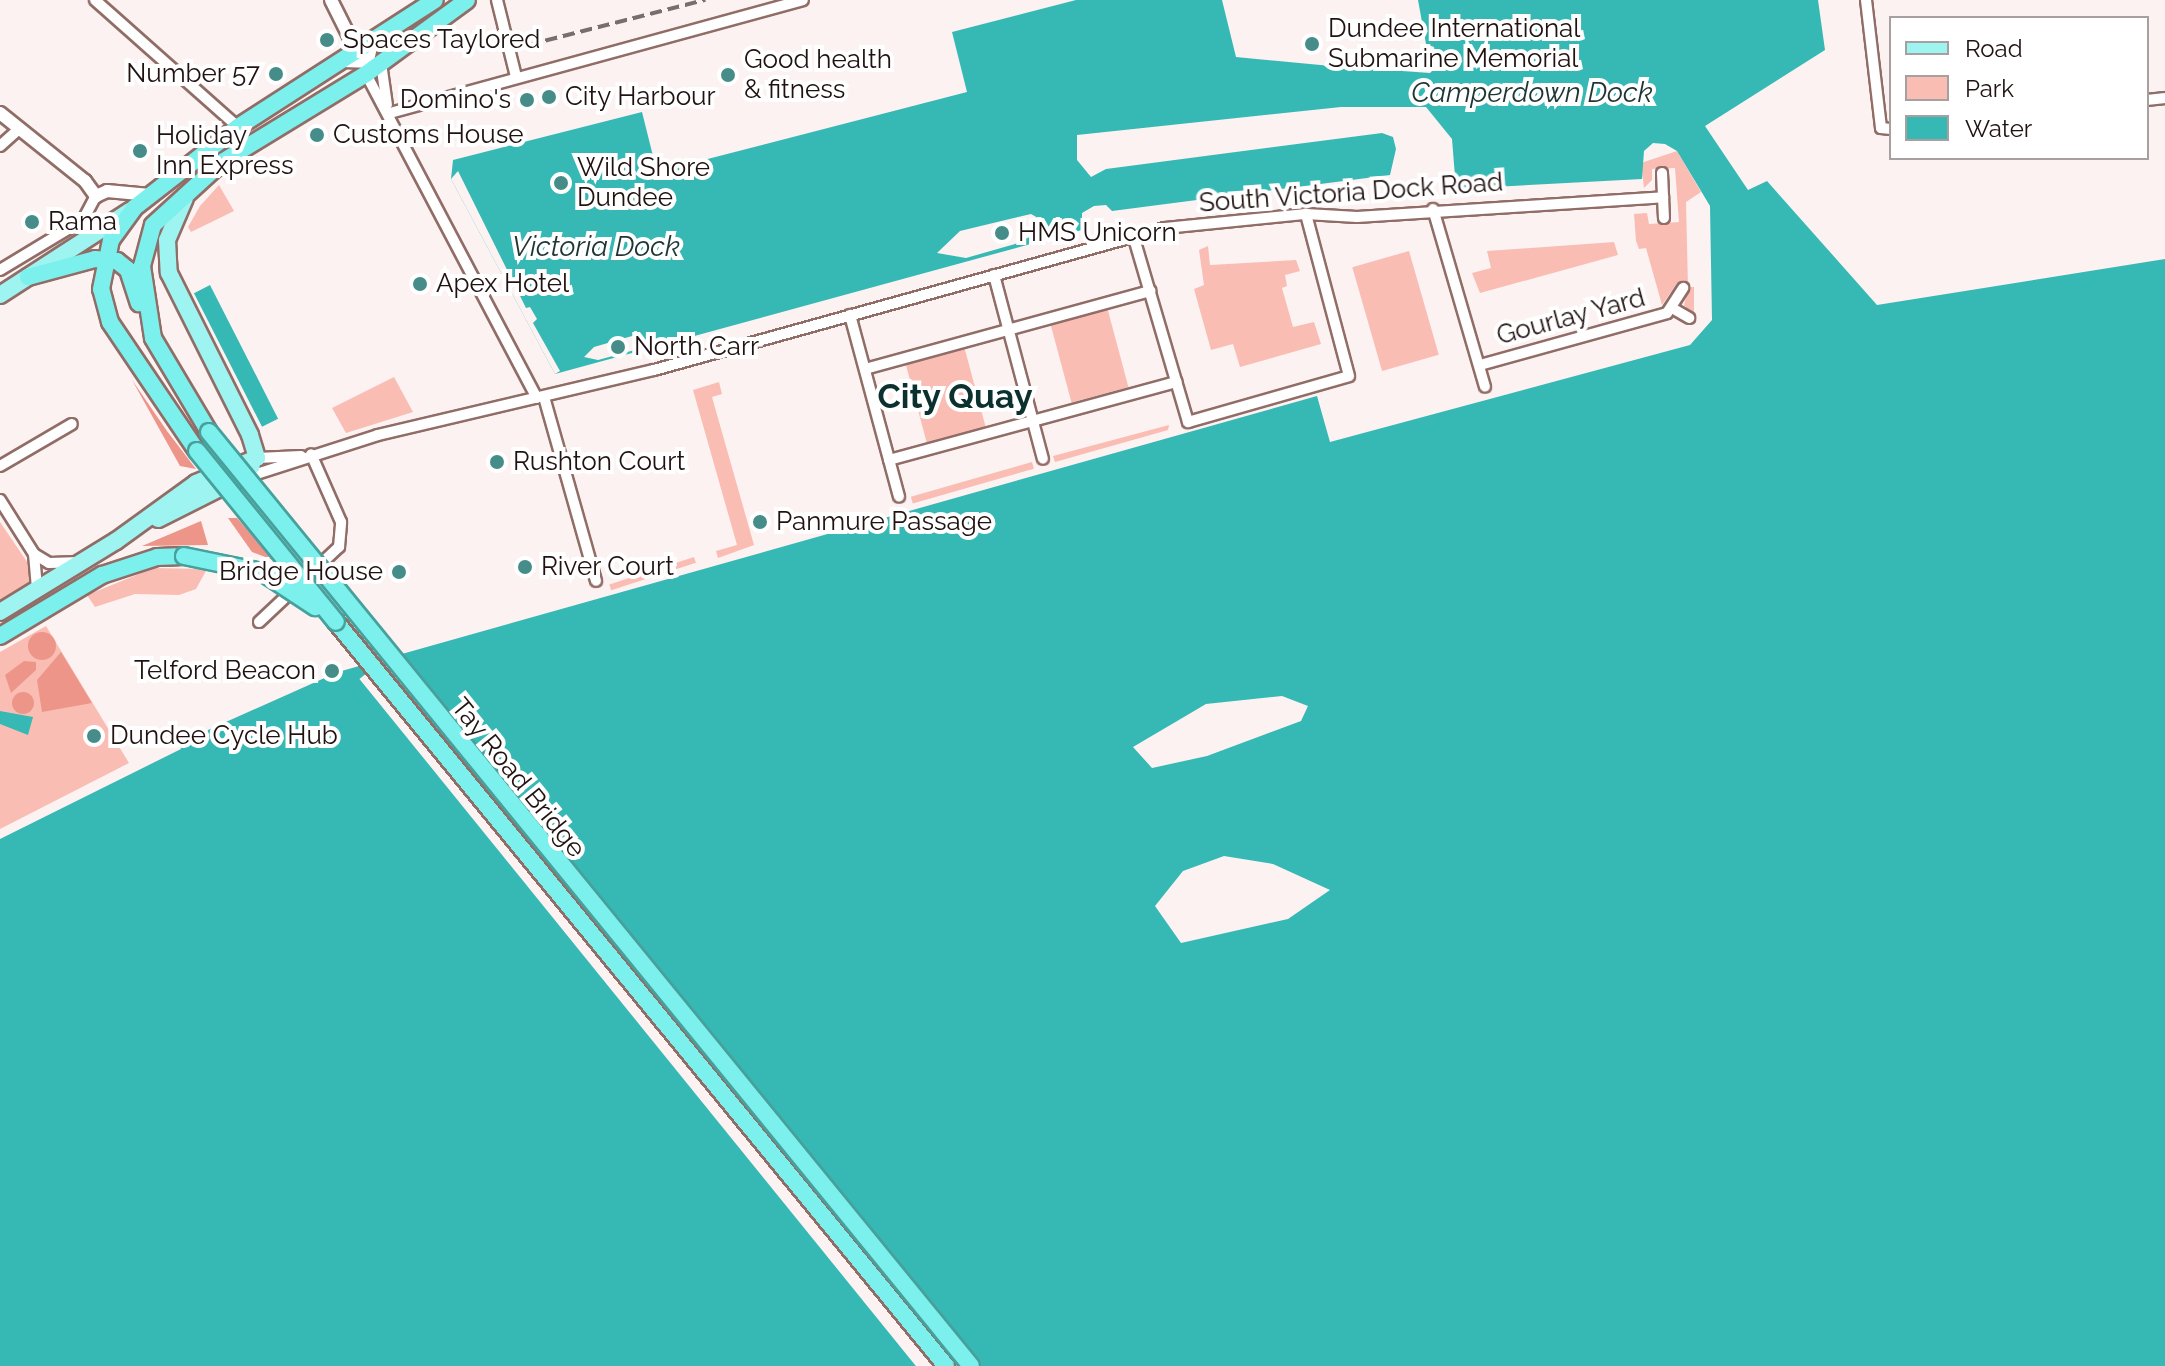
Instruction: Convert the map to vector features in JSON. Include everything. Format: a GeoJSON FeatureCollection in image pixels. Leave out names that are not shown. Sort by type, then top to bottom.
{"type":"FeatureCollection","features":[{"type":"Feature","properties":{"kind":"highway"},"geometry":{"type":"LineString","coordinates":[[372,60],[435,0]]}},
{"type":"Feature","properties":{"kind":"highway"},"geometry":{"type":"LineString","coordinates":[[134,208],[238,127],[345,59],[372,60],[467,0]]}},
{"type":"Feature","properties":{"kind":"highway","name":"Tay Road Bridge"},"geometry":{"type":"LineString","coordinates":[[372,60],[254,140],[161,213],[144,245],[143,281],[153,338],[209,432],[971,1366]]}},
{"type":"Feature","properties":{"kind":"highway","name":"Tay Road Bridge"},"geometry":{"type":"LineString","coordinates":[[134,208],[105,259],[101,289],[110,322],[197,451],[946,1366]]}},
{"type":"Feature","properties":{"kind":"highway"},"geometry":{"type":"LineString","coordinates":[[28,277],[105,259],[128,270],[153,338]]}},
{"type":"Feature","properties":{"kind":"highway"},"geometry":{"type":"LineString","coordinates":[[0,636],[102,575],[157,557],[184,556],[262,572],[336,622]]}},
{"type":"Feature","properties":{"kind":"main road"},"geometry":{"type":"LineString","coordinates":[[190,190],[167,240],[169,273],[250,435],[257,458]]}},
{"type":"Feature","properties":{"kind":"main road"},"geometry":{"type":"LineString","coordinates":[[0,295],[134,208]]}},
{"type":"Feature","properties":{"kind":"main road"},"geometry":{"type":"LineString","coordinates":[[116,541],[234,481],[257,458]]}},
{"type":"Feature","properties":{"kind":"main road"},"geometry":{"type":"LineString","coordinates":[[0,612],[116,541],[196,483],[257,458]]}},
{"type":"Feature","properties":{"kind":"street"},"geometry":{"type":"LineString","coordinates":[[95,0],[238,127]]}},
{"type":"Feature","properties":{"kind":"street"},"geometry":{"type":"LineString","coordinates":[[331,0],[350,38],[345,59]]}},
{"type":"Feature","properties":{"kind":"street"},"geometry":{"type":"LineString","coordinates":[[497,0],[516,77]]}},
{"type":"Feature","properties":{"kind":"street"},"geometry":{"type":"LineString","coordinates":[[388,109],[803,0]]}},
{"type":"Feature","properties":{"kind":"street"},"geometry":{"type":"LineString","coordinates":[[1866,0],[1881,128],[1889,129]]}},
{"type":"Feature","properties":{"kind":"street"},"geometry":{"type":"LineString","coordinates":[[372,60],[388,109],[540,398],[596,581]]}},
{"type":"Feature","properties":{"kind":"street"},"geometry":{"type":"LineString","coordinates":[[372,60],[388,109]]}},
{"type":"Feature","properties":{"kind":"street"},"geometry":{"type":"LineString","coordinates":[[0,113],[85,181],[96,196]]}},
{"type":"Feature","properties":{"kind":"street"},"geometry":{"type":"LineString","coordinates":[[0,146],[18,130]]}},
{"type":"Feature","properties":{"kind":"street"},"geometry":{"type":"LineString","coordinates":[[1662,173],[1664,218]]}},
{"type":"Feature","properties":{"kind":"street"},"geometry":{"type":"LineString","coordinates":[[0,270],[83,220],[96,196],[107,191],[150,195]]}},
{"type":"Feature","properties":{"kind":"street","name":"South Victoria Dock Road"},"geometry":{"type":"LineString","coordinates":[[234,481],[307,455],[540,398],[1133,235],[1306,214],[1357,217],[1433,209],[1663,197]]}},
{"type":"Feature","properties":{"kind":"street"},"geometry":{"type":"LineString","coordinates":[[1433,209],[1485,387]]}},
{"type":"Feature","properties":{"kind":"street"},"geometry":{"type":"LineString","coordinates":[[1133,235],[1188,422],[1349,376],[1306,214]]}},
{"type":"Feature","properties":{"kind":"street"},"geometry":{"type":"LineString","coordinates":[[994,275],[1043,459]]}},
{"type":"Feature","properties":{"kind":"street","name":"Gourlay Yard"},"geometry":{"type":"LineString","coordinates":[[1480,365],[1667,313],[1683,288]]}},
{"type":"Feature","properties":{"kind":"street"},"geometry":{"type":"LineString","coordinates":[[865,369],[1151,291]]}},
{"type":"Feature","properties":{"kind":"street","name":"Gourlay Yard"},"geometry":{"type":"LineString","coordinates":[[1672,308],[1689,318]]}},
{"type":"Feature","properties":{"kind":"street"},"geometry":{"type":"LineString","coordinates":[[850,315],[899,497]]}},
{"type":"Feature","properties":{"kind":"street"},"geometry":{"type":"LineString","coordinates":[[889,460],[1177,382]]}},
{"type":"Feature","properties":{"kind":"street"},"geometry":{"type":"LineString","coordinates":[[0,466],[72,424]]}},
{"type":"Feature","properties":{"kind":"street"},"geometry":{"type":"LineString","coordinates":[[259,622],[339,547],[341,522],[307,455]]}},
{"type":"Feature","properties":{"kind":"street","name":"South Victoria Dock Road"},"geometry":{"type":"LineString","coordinates":[[257,458],[307,455]]}},
{"type":"Feature","properties":{"kind":"street"},"geometry":{"type":"LineString","coordinates":[[0,500],[34,554],[49,563],[86,560]]}},
{"type":"Feature","properties":{"kind":"street"},"geometry":{"type":"LineString","coordinates":[[34,554],[37,591]]}},
{"type":"Feature","properties":{"kind":"green space"},"geometry":{"type":"Polygon","coordinates":[[[1677,151],[1701,192],[1686,202],[1688,287],[1694,287],[1694,315],[1684,305],[1688,290],[1677,283],[1662,305],[1646,248],[1639,249],[1636,241],[1634,214],[1647,213],[1649,224],[1679,222],[1675,168],[1652,169],[1652,180],[1644,188],[1641,163],[1677,151]]]}},
{"type":"Feature","properties":{"kind":"green space"},"geometry":{"type":"Polygon","coordinates":[[[219,185],[234,211],[191,232],[188,227],[200,206],[219,185]]]}},
{"type":"Feature","properties":{"kind":"green space"},"geometry":{"type":"Polygon","coordinates":[[[1614,242],[1618,255],[1480,293],[1472,273],[1491,268],[1487,251],[1614,242]]]}},
{"type":"Feature","properties":{"kind":"green space"},"geometry":{"type":"Polygon","coordinates":[[[1208,246],[1210,265],[1296,260],[1300,271],[1285,275],[1287,286],[1282,288],[1293,327],[1314,322],[1321,344],[1240,367],[1233,344],[1211,350],[1194,289],[1204,285],[1199,250],[1208,246]]]}},
{"type":"Feature","properties":{"kind":"green space"},"geometry":{"type":"Polygon","coordinates":[[[1409,251],[1439,355],[1382,371],[1352,267],[1409,251]]]}},
{"type":"Feature","properties":{"kind":"green space"},"geometry":{"type":"Polygon","coordinates":[[[1107,307],[1128,387],[1071,402],[1050,322],[1107,307]]]}},
{"type":"Feature","properties":{"kind":"green space"},"geometry":{"type":"Polygon","coordinates":[[[964,346],[986,427],[927,443],[905,362],[964,346]]]}},
{"type":"Feature","properties":{"kind":"green space"},"geometry":{"type":"Polygon","coordinates":[[[394,377],[413,412],[346,433],[332,408],[394,377]]]}},
{"type":"Feature","properties":{"kind":"green space"},"geometry":{"type":"Polygon","coordinates":[[[719,382],[722,394],[712,397],[754,545],[718,558],[716,551],[737,545],[693,390],[719,382]]]}},
{"type":"Feature","properties":{"kind":"green space"},"geometry":{"type":"Polygon","coordinates":[[[1169,425],[1168,430],[1055,462],[1053,456],[1169,425]]]}},
{"type":"Feature","properties":{"kind":"green space"},"geometry":{"type":"Polygon","coordinates":[[[1032,462],[1034,469],[913,503],[911,497],[1032,462]]]}},
{"type":"Feature","properties":{"kind":"green space"},"geometry":{"type":"Polygon","coordinates":[[[0,522],[34,572],[34,584],[0,609],[0,522]]]}},
{"type":"Feature","properties":{"kind":"green space"},"geometry":{"type":"Polygon","coordinates":[[[694,557],[696,563],[611,590],[609,585],[694,557]]]}},
{"type":"Feature","properties":{"kind":"green space"},"geometry":{"type":"Polygon","coordinates":[[[154,568],[207,569],[196,589],[179,595],[135,594],[95,607],[87,595],[154,568]]]}},
{"type":"Feature","properties":{"kind":"green space"},"geometry":{"type":"Polygon","coordinates":[[[46,626],[129,763],[0,829],[0,652],[46,626]]]}},
{"type":"Feature","properties":{"kind":"shaded area"},"geometry":{"type":"Polygon","coordinates":[[[132,380],[167,431],[196,469],[180,466],[132,380]]]}},
{"type":"Feature","properties":{"kind":"shaded area"},"geometry":{"type":"Polygon","coordinates":[[[228,518],[237,518],[276,561],[252,552],[228,518]]]}},
{"type":"Feature","properties":{"kind":"shaded area"},"geometry":{"type":"Polygon","coordinates":[[[201,521],[208,545],[142,546],[201,521]]]}},
{"type":"Feature","properties":{"kind":"shaded area"},"geometry":{"type":"Polygon","coordinates":[[[42,632],[52,636],[56,646],[52,656],[42,660],[32,656],[28,646],[32,636],[42,632]]]}},
{"type":"Feature","properties":{"kind":"shaded area"},"geometry":{"type":"Polygon","coordinates":[[[61,652],[92,703],[42,712],[37,680],[61,652]]]}},
{"type":"Feature","properties":{"kind":"shaded area"},"geometry":{"type":"Polygon","coordinates":[[[24,661],[36,662],[36,670],[11,693],[5,675],[24,661]]]}},
{"type":"Feature","properties":{"kind":"shaded area"},"geometry":{"type":"Polygon","coordinates":[[[19,692],[27,692],[34,703],[27,714],[19,714],[12,707],[12,699],[19,692]]]}},
{"type":"Feature","properties":{"kind":"water"},"geometry":{"type":"Polygon","coordinates":[[[1076,0],[1222,0],[1236,57],[1363,69],[1364,61],[1402,63],[1402,71],[1430,73],[1437,66],[1434,47],[1426,44],[1418,0],[1818,0],[1825,50],[1705,126],[1748,190],[1767,181],[1877,305],[2165,259],[2165,1366],[0,1366],[0,839],[181,749],[179,744],[197,736],[205,738],[208,730],[338,672],[1317,396],[1330,442],[1690,345],[1712,320],[1710,206],[1677,151],[1665,144],[1653,143],[1644,151],[1642,179],[1456,189],[1452,139],[1426,107],[1341,107],[1077,135],[1077,160],[1091,177],[1106,169],[1382,133],[1393,137],[1396,149],[1390,175],[1112,211],[1106,205],[1094,206],[1082,213],[1082,230],[555,374],[451,179],[453,160],[642,112],[657,172],[967,92],[952,32],[1076,0]],[[1031,214],[960,231],[937,253],[966,258],[1015,244],[1038,233],[1038,218],[1031,214]],[[639,334],[594,347],[584,357],[598,360],[642,348],[639,334]],[[1282,696],[1206,704],[1133,747],[1152,768],[1207,756],[1301,721],[1308,706],[1282,696]],[[1224,856],[1183,871],[1155,906],[1181,943],[1288,919],[1330,890],[1273,864],[1224,856]]]}},
{"type":"Feature","properties":{"kind":"water"},"geometry":{"type":"Polygon","coordinates":[[[210,285],[278,419],[262,427],[194,293],[210,285]]]}},
{"type":"Feature","properties":{"kind":"water"},"geometry":{"type":"Polygon","coordinates":[[[0,711],[33,717],[28,735],[0,724],[0,711]]]}},
{"type":"Feature","properties":{"kind":"pier"},"geometry":{"type":"Polygon","coordinates":[[[458,171],[526,308],[530,307],[537,319],[533,323],[560,371],[555,374],[451,179],[458,171]]]}},
{"type":"Feature","properties":{"kind":"pier"},"geometry":{"type":"Polygon","coordinates":[[[389,655],[965,1366],[916,1366],[359,679],[389,655]]]}},
{"type":"Feature","properties":{"kind":"railway"},"geometry":{"type":"LineString","coordinates":[[528,45],[705,0]]}},
{"type":"Feature","properties":{"kind":"place","name":"Spaces Taylored"},"geometry":{"type":"Point","coordinates":[327,40]}},
{"type":"Feature","properties":{"kind":"place","name":"Dundee International Submarine Memorial"},"geometry":{"type":"Point","coordinates":[1312,44]}},
{"type":"Feature","properties":{"kind":"place","name":"Number 57"},"geometry":{"type":"Point","coordinates":[276,74]}},
{"type":"Feature","properties":{"kind":"place","name":"Good health & fitness"},"geometry":{"type":"Point","coordinates":[728,75]}},
{"type":"Feature","properties":{"kind":"place","name":"City Harbour"},"geometry":{"type":"Point","coordinates":[549,97]}},
{"type":"Feature","properties":{"kind":"place","name":"Domino's"},"geometry":{"type":"Point","coordinates":[527,100]}},
{"type":"Feature","properties":{"kind":"place","name":"Customs House"},"geometry":{"type":"Point","coordinates":[317,135]}},
{"type":"Feature","properties":{"kind":"place","name":"Holiday Inn Express"},"geometry":{"type":"Point","coordinates":[140,151]}},
{"type":"Feature","properties":{"kind":"place","name":"Wild Shore Dundee"},"geometry":{"type":"Point","coordinates":[561,183]}},
{"type":"Feature","properties":{"kind":"place","name":"Rama"},"geometry":{"type":"Point","coordinates":[32,222]}},
{"type":"Feature","properties":{"kind":"place","name":"HMS Unicorn"},"geometry":{"type":"Point","coordinates":[1002,233]}},
{"type":"Feature","properties":{"kind":"place","name":"Apex Hotel"},"geometry":{"type":"Point","coordinates":[420,284]}},
{"type":"Feature","properties":{"kind":"place","name":"North Carr"},"geometry":{"type":"Point","coordinates":[618,347]}},
{"type":"Feature","properties":{"kind":"place","name":"Rushton Court"},"geometry":{"type":"Point","coordinates":[497,462]}},
{"type":"Feature","properties":{"kind":"place","name":"Panmure Passage"},"geometry":{"type":"Point","coordinates":[760,522]}},
{"type":"Feature","properties":{"kind":"place","name":"River Court"},"geometry":{"type":"Point","coordinates":[525,567]}},
{"type":"Feature","properties":{"kind":"place","name":"Bridge House"},"geometry":{"type":"Point","coordinates":[399,572]}},
{"type":"Feature","properties":{"kind":"place","name":"Telford Beacon"},"geometry":{"type":"Point","coordinates":[332,671]}},
{"type":"Feature","properties":{"kind":"place","name":"Dundee Cycle Hub"},"geometry":{"type":"Point","coordinates":[94,736]}},
{"type":"Feature","properties":{"kind":"district","name":"City Quay"},"geometry":{"type":"Point","coordinates":[955,397]}},
{"type":"Feature","properties":{"kind":"water label","name":"Camperdown Dock"},"geometry":{"type":"Point","coordinates":[1532,93]}},
{"type":"Feature","properties":{"kind":"water label","name":"Victoria Dock"},"geometry":{"type":"Point","coordinates":[596,247]}}]}
